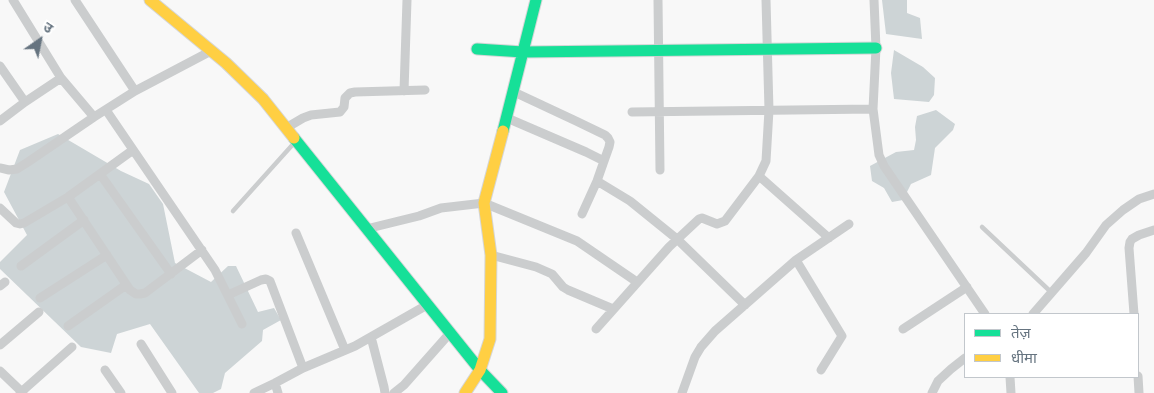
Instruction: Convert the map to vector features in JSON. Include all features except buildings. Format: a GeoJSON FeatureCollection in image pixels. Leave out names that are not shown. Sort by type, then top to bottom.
{"type":"FeatureCollection","features":[{"type":"Feature","properties":{"kind":"street"},"geometry":{"type":"LineString","coordinates":[[13,0],[61,78],[94,118]]}},
{"type":"Feature","properties":{"kind":"street"},"geometry":{"type":"LineString","coordinates":[[75,0],[135,90]]}},
{"type":"Feature","properties":{"kind":"street"},"geometry":{"type":"LineString","coordinates":[[150,0],[226,63],[262,99],[480,370],[502,393]]}},
{"type":"Feature","properties":{"kind":"street"},"geometry":{"type":"LineString","coordinates":[[404,91],[407,0]]}},
{"type":"Feature","properties":{"kind":"street"},"geometry":{"type":"LineString","coordinates":[[465,393],[480,370],[490,339],[491,255],[484,203],[514,92],[536,0]]}},
{"type":"Feature","properties":{"kind":"street"},"geometry":{"type":"LineString","coordinates":[[658,0],[660,170]]}},
{"type":"Feature","properties":{"kind":"street"},"geometry":{"type":"LineString","coordinates":[[596,329],[677,239],[702,218],[717,224],[724,222],[759,176],[766,161],[769,110],[766,0]]}},
{"type":"Feature","properties":{"kind":"street"},"geometry":{"type":"LineString","coordinates":[[874,0],[876,48],[873,108],[879,155],[884,166],[984,313]]}},
{"type":"Feature","properties":{"kind":"street"},"geometry":{"type":"LineString","coordinates":[[477,49],[523,52],[876,48]]}},
{"type":"Feature","properties":{"kind":"street"},"geometry":{"type":"LineString","coordinates":[[0,168],[17,169],[135,90],[211,51]]}},
{"type":"Feature","properties":{"kind":"street"},"geometry":{"type":"LineString","coordinates":[[0,66],[25,102]]}},
{"type":"Feature","properties":{"kind":"street"},"geometry":{"type":"LineString","coordinates":[[0,121],[61,78]]}},
{"type":"Feature","properties":{"kind":"street"},"geometry":{"type":"LineString","coordinates":[[286,128],[311,115],[340,112],[344,107],[345,98],[350,93],[425,90]]}},
{"type":"Feature","properties":{"kind":"street"},"geometry":{"type":"LineString","coordinates":[[514,92],[608,138],[610,142],[604,161],[582,214]]}},
{"type":"Feature","properties":{"kind":"street"},"geometry":{"type":"LineString","coordinates":[[632,112],[873,108]]}},
{"type":"Feature","properties":{"kind":"street"},"geometry":{"type":"LineString","coordinates":[[106,110],[215,270],[242,324]]}},
{"type":"Feature","properties":{"kind":"street"},"geometry":{"type":"LineString","coordinates":[[507,118],[604,161]]}},
{"type":"Feature","properties":{"kind":"street"},"geometry":{"type":"LineString","coordinates":[[0,208],[20,224],[68,197],[133,150]]}},
{"type":"Feature","properties":{"kind":"street"},"geometry":{"type":"LineString","coordinates":[[100,174],[170,274]]}},
{"type":"Feature","properties":{"kind":"street"},"geometry":{"type":"LineString","coordinates":[[759,176],[829,238]]}},
{"type":"Feature","properties":{"kind":"street"},"geometry":{"type":"LineString","coordinates":[[597,181],[630,200],[677,239],[745,305]]}},
{"type":"Feature","properties":{"kind":"street"},"geometry":{"type":"LineString","coordinates":[[1034,313],[1086,253],[1106,225],[1139,199],[1154,194]]}},
{"type":"Feature","properties":{"kind":"street"},"geometry":{"type":"LineString","coordinates":[[68,197],[130,290],[136,294],[145,293],[202,250]]}},
{"type":"Feature","properties":{"kind":"street"},"geometry":{"type":"LineString","coordinates":[[366,230],[441,208],[484,203],[577,241],[637,282]]}},
{"type":"Feature","properties":{"kind":"street"},"geometry":{"type":"LineString","coordinates":[[21,266],[84,220]]}},
{"type":"Feature","properties":{"kind":"street"},"geometry":{"type":"LineString","coordinates":[[682,393],[691,366],[701,347],[715,331],[796,260],[849,224]]}},
{"type":"Feature","properties":{"kind":"street"},"geometry":{"type":"LineString","coordinates":[[1134,313],[1130,242],[1139,235],[1154,230]]}},
{"type":"Feature","properties":{"kind":"street"},"geometry":{"type":"LineString","coordinates":[[296,233],[345,350]]}},
{"type":"Feature","properties":{"kind":"street"},"geometry":{"type":"LineString","coordinates":[[40,298],[107,255]]}},
{"type":"Feature","properties":{"kind":"street"},"geometry":{"type":"LineString","coordinates":[[491,255],[536,267],[552,274],[568,290],[613,309]]}},
{"type":"Feature","properties":{"kind":"street"},"geometry":{"type":"LineString","coordinates":[[796,260],[842,336],[821,370]]}},
{"type":"Feature","properties":{"kind":"street"},"geometry":{"type":"LineString","coordinates":[[228,295],[261,280],[266,279],[270,281],[304,368]]}},
{"type":"Feature","properties":{"kind":"street"},"geometry":{"type":"LineString","coordinates":[[68,326],[126,284]]}},
{"type":"Feature","properties":{"kind":"street"},"geometry":{"type":"LineString","coordinates":[[903,329],[967,287]]}},
{"type":"Feature","properties":{"kind":"street"},"geometry":{"type":"LineString","coordinates":[[254,393],[371,337],[427,305]]}},
{"type":"Feature","properties":{"kind":"street"},"geometry":{"type":"LineString","coordinates":[[0,345],[39,312]]}},
{"type":"Feature","properties":{"kind":"street"},"geometry":{"type":"LineString","coordinates":[[394,393],[404,385],[450,333]]}},
{"type":"Feature","properties":{"kind":"street"},"geometry":{"type":"LineString","coordinates":[[371,337],[385,393]]}},
{"type":"Feature","properties":{"kind":"street"},"geometry":{"type":"LineString","coordinates":[[141,344],[172,393]]}},
{"type":"Feature","properties":{"kind":"street"},"geometry":{"type":"LineString","coordinates":[[0,371],[22,393],[72,347]]}},
{"type":"Feature","properties":{"kind":"street"},"geometry":{"type":"LineString","coordinates":[[932,393],[938,381],[964,359]]}},
{"type":"Feature","properties":{"kind":"street"},"geometry":{"type":"LineString","coordinates":[[105,370],[121,393]]}},
{"type":"Feature","properties":{"kind":"street"},"geometry":{"type":"LineString","coordinates":[[1010,378],[1011,393]]}},
{"type":"Feature","properties":{"kind":"street"},"geometry":{"type":"LineString","coordinates":[[1138,378],[1139,393]]}},
{"type":"Feature","properties":{"kind":"street"},"geometry":{"type":"LineString","coordinates":[[275,383],[278,393]]}},
{"type":"Feature","properties":{"kind":"lane"},"geometry":{"type":"LineString","coordinates":[[233,211],[296,141]]}},
{"type":"Feature","properties":{"kind":"lane"},"geometry":{"type":"LineString","coordinates":[[982,227],[1052,292]]}},
{"type":"Feature","properties":{"kind":"shaded area"},"geometry":{"type":"Polygon","coordinates":[[[882,0],[907,0],[907,13],[920,18],[922,39],[886,34],[882,0]]]}},
{"type":"Feature","properties":{"kind":"shaded area"},"geometry":{"type":"Polygon","coordinates":[[[894,50],[923,67],[935,78],[934,95],[929,102],[894,99],[891,73],[894,50]]]}},
{"type":"Feature","properties":{"kind":"shaded area"},"geometry":{"type":"Polygon","coordinates":[[[936,110],[955,124],[953,130],[935,148],[931,175],[911,184],[903,200],[892,202],[884,188],[872,181],[870,166],[896,152],[914,150],[917,116],[936,110]]]}},
{"type":"Feature","properties":{"kind":"shaded area"},"geometry":{"type":"Polygon","coordinates":[[[58,134],[121,171],[149,184],[163,204],[175,263],[211,282],[228,266],[236,266],[258,312],[274,308],[281,320],[263,330],[262,341],[225,373],[221,389],[213,393],[199,393],[150,324],[117,334],[111,353],[81,347],[0,269],[0,262],[27,235],[4,192],[20,150],[58,134]]]}},
{"type":"Feature","properties":{"kind":"traffic: fast"},"geometry":{"type":"LineString","coordinates":[[503,131],[536,0]]}},
{"type":"Feature","properties":{"kind":"traffic: fast"},"geometry":{"type":"LineString","coordinates":[[477,49],[523,52],[876,48]]}},
{"type":"Feature","properties":{"kind":"traffic: fast"},"geometry":{"type":"LineString","coordinates":[[294,138],[480,370],[502,393]]}},
{"type":"Feature","properties":{"kind":"traffic: slow"},"geometry":{"type":"LineString","coordinates":[[150,0],[226,63],[263,99],[294,138]]}},
{"type":"Feature","properties":{"kind":"traffic: slow"},"geometry":{"type":"LineString","coordinates":[[465,393],[480,370],[490,339],[491,255],[484,203],[503,131]]}}]}
